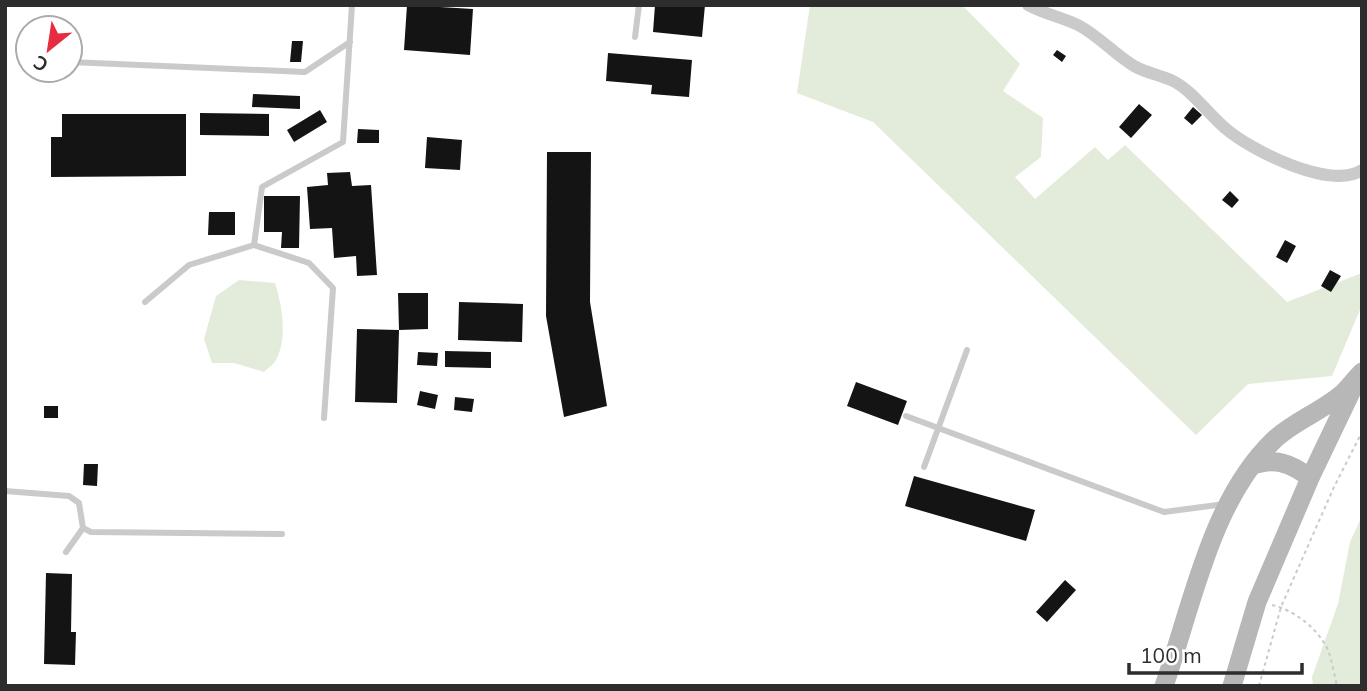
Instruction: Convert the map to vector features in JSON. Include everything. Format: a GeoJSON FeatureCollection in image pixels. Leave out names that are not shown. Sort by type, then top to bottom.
{"type":"FeatureCollection","features":[{"type":"Feature","properties":{"kind":"street"},"geometry":{"type":"LineString","coordinates":[[1028,5],[1075,23],[1132,65],[1156,77],[1172,80],[1227,130],[1285,162],[1341,177],[1362,170]]}},
{"type":"Feature","properties":{"kind":"street"},"geometry":{"type":"LineString","coordinates":[[1164,686],[1227,504],[1250,467],[1275,439],[1343,393],[1362,372]]}},
{"type":"Feature","properties":{"kind":"street"},"geometry":{"type":"LineString","coordinates":[[1232,686],[1257,602],[1310,478],[1362,372]]}},
{"type":"Feature","properties":{"kind":"street"},"geometry":{"type":"LineString","coordinates":[[1250,467],[1265,460],[1282,462],[1298,468],[1310,478]]}},
{"type":"Feature","properties":{"kind":"lane"},"geometry":{"type":"LineString","coordinates":[[254,245],[262,187],[343,142],[352,5]]}},
{"type":"Feature","properties":{"kind":"lane"},"geometry":{"type":"LineString","coordinates":[[635,37],[639,5]]}},
{"type":"Feature","properties":{"kind":"lane"},"geometry":{"type":"LineString","coordinates":[[84,63],[305,72],[349,41]]}},
{"type":"Feature","properties":{"kind":"lane"},"geometry":{"type":"LineString","coordinates":[[145,302],[190,265],[254,245],[309,263],[332,288],[324,418]]}},
{"type":"Feature","properties":{"kind":"lane"},"geometry":{"type":"LineString","coordinates":[[924,467],[967,350]]}},
{"type":"Feature","properties":{"kind":"lane"},"geometry":{"type":"LineString","coordinates":[[906,416],[1164,512],[1227,504]]}},
{"type":"Feature","properties":{"kind":"lane"},"geometry":{"type":"LineString","coordinates":[[5,492],[69,496],[79,503],[83,527],[66,552]]}},
{"type":"Feature","properties":{"kind":"lane"},"geometry":{"type":"LineString","coordinates":[[83,527],[92,532],[282,534]]}},
{"type":"Feature","properties":{"kind":"path"},"geometry":{"type":"LineString","coordinates":[[1259,686],[1281,607],[1362,432]]}},
{"type":"Feature","properties":{"kind":"path"},"geometry":{"type":"LineString","coordinates":[[1257,602],[1281,607],[1306,622],[1327,648],[1337,686]]}},
{"type":"Feature","properties":{"kind":"green space"},"geometry":{"type":"Polygon","coordinates":[[[810,5],[962,5],[1020,64],[1003,91],[1043,118],[1041,157],[1015,177],[1035,199],[1095,147],[1108,160],[1125,145],[1287,302],[1362,273],[1362,305],[1332,376],[1248,384],[1196,435],[873,122],[797,93],[810,5]]]}},
{"type":"Feature","properties":{"kind":"green space"},"geometry":{"type":"Polygon","coordinates":[[[239,280],[275,283],[278,292],[283,322],[282,342],[276,360],[264,372],[234,363],[212,363],[204,339],[216,296],[239,280]]]}},
{"type":"Feature","properties":{"kind":"green space"},"geometry":{"type":"Polygon","coordinates":[[[1362,516],[1362,686],[1313,686],[1312,677],[1338,604],[1350,542],[1362,516]]]}},
{"type":"Feature","properties":{"kind":"building"},"geometry":{"type":"Polygon","coordinates":[[[407,5],[473,9],[470,55],[404,50],[407,5]]]}},
{"type":"Feature","properties":{"kind":"building"},"geometry":{"type":"Polygon","coordinates":[[[655,5],[705,5],[702,37],[653,32],[655,5]]]}},
{"type":"Feature","properties":{"kind":"building"},"geometry":{"type":"Polygon","coordinates":[[[292,41],[303,41],[301,62],[290,62],[292,41]]]}},
{"type":"Feature","properties":{"kind":"building"},"geometry":{"type":"Polygon","coordinates":[[[1057,50],[1066,56],[1062,62],[1053,55],[1057,50]]]}},
{"type":"Feature","properties":{"kind":"building"},"geometry":{"type":"Polygon","coordinates":[[[608,53],[692,60],[689,97],[651,94],[652,85],[606,81],[608,53]]]}},
{"type":"Feature","properties":{"kind":"building"},"geometry":{"type":"Polygon","coordinates":[[[253,94],[300,96],[300,109],[252,107],[253,94]]]}},
{"type":"Feature","properties":{"kind":"building"},"geometry":{"type":"Polygon","coordinates":[[[1139,104],[1152,115],[1131,138],[1119,127],[1139,104]]]}},
{"type":"Feature","properties":{"kind":"building"},"geometry":{"type":"Polygon","coordinates":[[[1193,107],[1202,115],[1192,125],[1184,118],[1193,107]]]}},
{"type":"Feature","properties":{"kind":"building"},"geometry":{"type":"Polygon","coordinates":[[[320,110],[327,122],[294,142],[287,130],[320,110]]]}},
{"type":"Feature","properties":{"kind":"building"},"geometry":{"type":"Polygon","coordinates":[[[200,113],[269,114],[269,136],[200,135],[200,113]]]}},
{"type":"Feature","properties":{"kind":"building"},"geometry":{"type":"Polygon","coordinates":[[[62,114],[186,114],[186,176],[51,177],[51,137],[62,137],[62,114]]]}},
{"type":"Feature","properties":{"kind":"building"},"geometry":{"type":"Polygon","coordinates":[[[358,129],[379,130],[379,143],[357,143],[358,129]]]}},
{"type":"Feature","properties":{"kind":"building"},"geometry":{"type":"Polygon","coordinates":[[[427,137],[462,140],[460,170],[425,168],[427,137]]]}},
{"type":"Feature","properties":{"kind":"building"},"geometry":{"type":"Polygon","coordinates":[[[547,152],[591,152],[590,302],[607,406],[564,417],[546,316],[547,152]]]}},
{"type":"Feature","properties":{"kind":"building"},"geometry":{"type":"Polygon","coordinates":[[[350,172],[352,186],[371,185],[377,275],[357,276],[356,256],[334,258],[332,228],[310,229],[307,187],[328,185],[327,173],[350,172]]]}},
{"type":"Feature","properties":{"kind":"building"},"geometry":{"type":"Polygon","coordinates":[[[1230,191],[1239,200],[1232,208],[1222,200],[1230,191]]]}},
{"type":"Feature","properties":{"kind":"building"},"geometry":{"type":"Polygon","coordinates":[[[264,196],[300,196],[299,248],[281,248],[282,232],[264,232],[264,196]]]}},
{"type":"Feature","properties":{"kind":"building"},"geometry":{"type":"Polygon","coordinates":[[[209,212],[235,212],[235,235],[208,235],[209,212]]]}},
{"type":"Feature","properties":{"kind":"building"},"geometry":{"type":"Polygon","coordinates":[[[1285,240],[1296,246],[1287,263],[1276,257],[1285,240]]]}},
{"type":"Feature","properties":{"kind":"building"},"geometry":{"type":"Polygon","coordinates":[[[1330,270],[1341,276],[1331,292],[1321,286],[1330,270]]]}},
{"type":"Feature","properties":{"kind":"building"},"geometry":{"type":"Polygon","coordinates":[[[398,293],[428,293],[428,329],[399,330],[398,293]]]}},
{"type":"Feature","properties":{"kind":"building"},"geometry":{"type":"Polygon","coordinates":[[[459,302],[523,304],[522,342],[458,340],[459,302]]]}},
{"type":"Feature","properties":{"kind":"building"},"geometry":{"type":"Polygon","coordinates":[[[357,329],[399,330],[397,403],[355,402],[357,329]]]}},
{"type":"Feature","properties":{"kind":"building"},"geometry":{"type":"Polygon","coordinates":[[[445,351],[491,352],[491,368],[445,367],[445,351]]]}},
{"type":"Feature","properties":{"kind":"building"},"geometry":{"type":"Polygon","coordinates":[[[418,352],[438,353],[437,366],[417,365],[418,352]]]}},
{"type":"Feature","properties":{"kind":"building"},"geometry":{"type":"Polygon","coordinates":[[[856,382],[907,401],[898,425],[847,406],[856,382]]]}},
{"type":"Feature","properties":{"kind":"building"},"geometry":{"type":"Polygon","coordinates":[[[420,391],[438,395],[435,409],[417,405],[420,391]]]}},
{"type":"Feature","properties":{"kind":"building"},"geometry":{"type":"Polygon","coordinates":[[[455,397],[474,399],[472,412],[454,410],[455,397]]]}},
{"type":"Feature","properties":{"kind":"building"},"geometry":{"type":"Polygon","coordinates":[[[44,406],[58,406],[58,418],[44,418],[44,406]]]}},
{"type":"Feature","properties":{"kind":"building"},"geometry":{"type":"Polygon","coordinates":[[[84,464],[98,464],[97,486],[83,485],[84,464]]]}},
{"type":"Feature","properties":{"kind":"building"},"geometry":{"type":"Polygon","coordinates":[[[914,476],[1035,510],[1026,541],[905,506],[914,476]]]}},
{"type":"Feature","properties":{"kind":"building"},"geometry":{"type":"Polygon","coordinates":[[[46,573],[72,574],[71,632],[76,632],[75,665],[44,664],[46,573]]]}},
{"type":"Feature","properties":{"kind":"building"},"geometry":{"type":"Polygon","coordinates":[[[1065,580],[1076,590],[1047,622],[1036,612],[1065,580]]]}}]}
